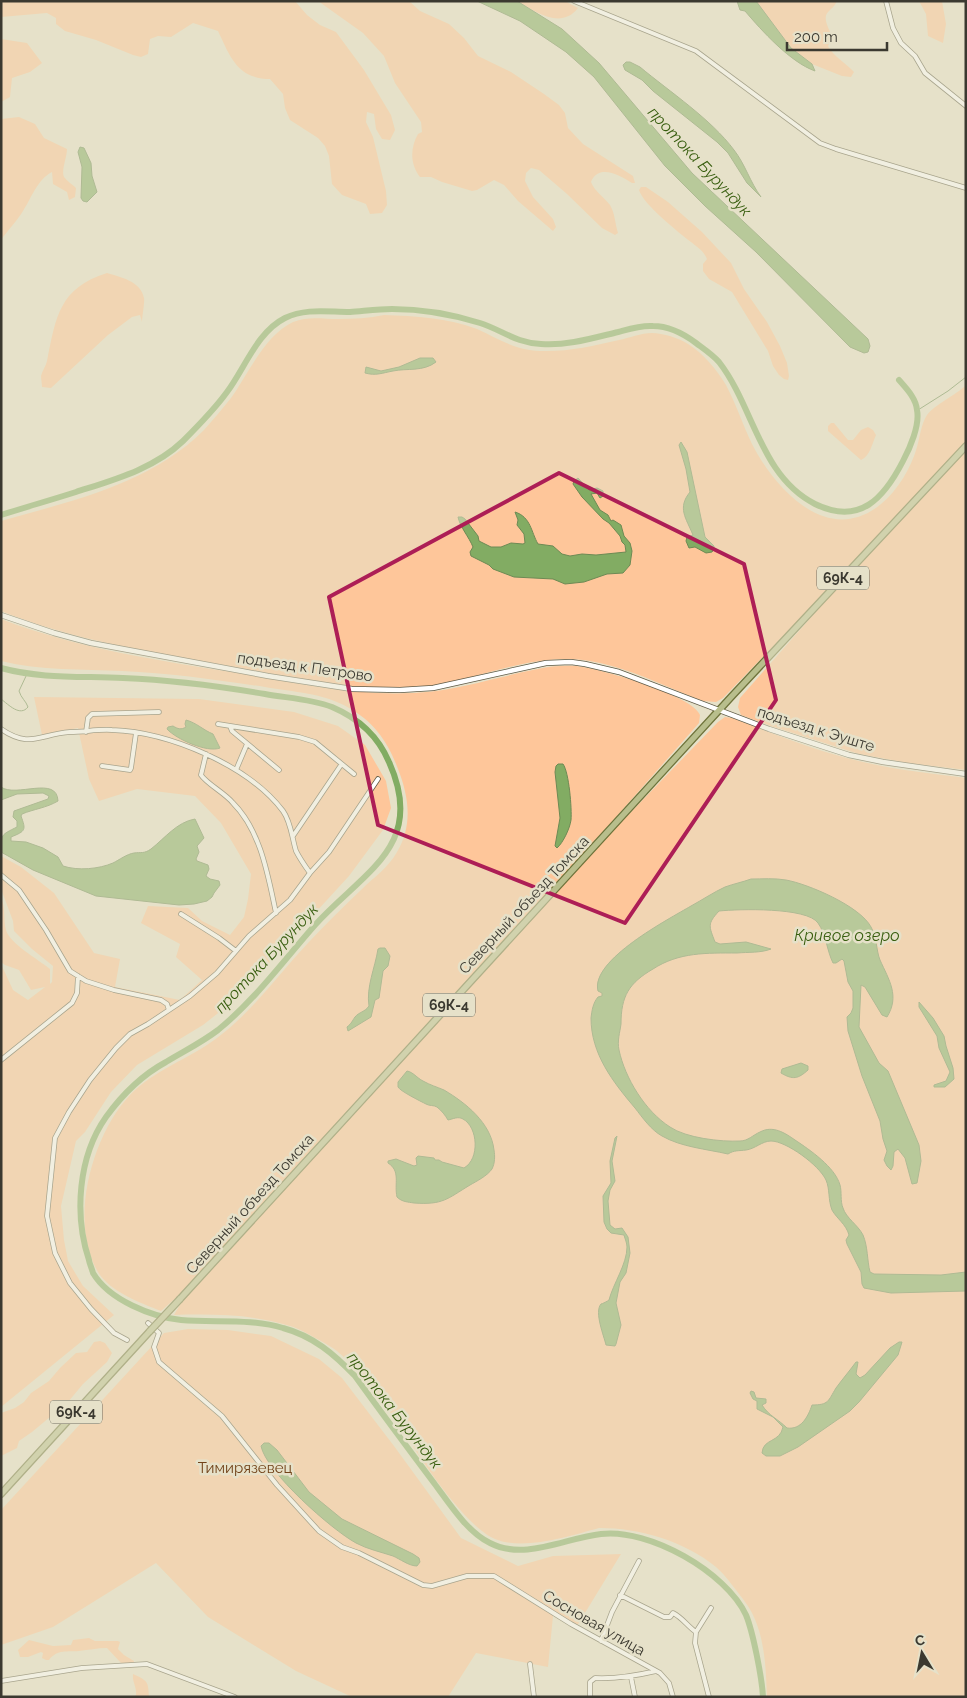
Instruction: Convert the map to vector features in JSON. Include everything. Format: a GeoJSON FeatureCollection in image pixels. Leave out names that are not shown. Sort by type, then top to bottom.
{"type":"FeatureCollection","features":[{"type":"Feature","properties":{"kind":"main road","name":"Северный объезд Томска"},"geometry":{"type":"LineString","coordinates":[[1,1494],[966,446]]}},
{"type":"Feature","properties":{"kind":"street"},"geometry":{"type":"LineString","coordinates":[[574,1],[696,51],[820,143],[836,150],[966,188]]}},
{"type":"Feature","properties":{"kind":"street"},"geometry":{"type":"LineString","coordinates":[[886,1],[893,28],[901,43],[915,56],[924,73],[966,106]]}},
{"type":"Feature","properties":{"kind":"street","name":"подъезд к Петрово"},"geometry":{"type":"LineString","coordinates":[[1,615],[91,643],[352,689],[400,690],[433,688],[546,664],[578,663],[619,672],[720,711]]}},
{"type":"Feature","properties":{"kind":"street","name":"подъезд к Эуште"},"geometry":{"type":"LineString","coordinates":[[720,711],[849,755],[882,762],[966,774]]}},
{"type":"Feature","properties":{"kind":"street"},"geometry":{"type":"LineString","coordinates":[[86,732],[88,718],[92,714],[159,712]]}},
{"type":"Feature","properties":{"kind":"street"},"geometry":{"type":"LineString","coordinates":[[218,724],[299,737],[315,742],[354,774]]}},
{"type":"Feature","properties":{"kind":"street"},"geometry":{"type":"LineString","coordinates":[[230,726],[232,731],[279,770]]}},
{"type":"Feature","properties":{"kind":"street"},"geometry":{"type":"LineString","coordinates":[[1,729],[11,736],[27,740],[65,733],[112,730],[150,735],[206,754],[236,770],[257,786],[284,812],[296,850],[310,873]]}},
{"type":"Feature","properties":{"kind":"street"},"geometry":{"type":"LineString","coordinates":[[102,766],[130,770],[132,768],[136,733]]}},
{"type":"Feature","properties":{"kind":"street"},"geometry":{"type":"LineString","coordinates":[[236,770],[248,744]]}},
{"type":"Feature","properties":{"kind":"street"},"geometry":{"type":"LineString","coordinates":[[206,754],[201,775],[235,804],[250,826],[258,844],[276,913]]}},
{"type":"Feature","properties":{"kind":"street"},"geometry":{"type":"LineString","coordinates":[[293,836],[342,765]]}},
{"type":"Feature","properties":{"kind":"street"},"geometry":{"type":"LineString","coordinates":[[127,1340],[114,1333],[91,1309],[70,1283],[55,1253],[47,1216],[55,1141],[74,1104],[90,1080],[116,1048],[130,1034],[190,996],[217,973],[248,936],[290,900],[339,839],[378,779]]}},
{"type":"Feature","properties":{"kind":"street"},"geometry":{"type":"LineString","coordinates":[[1,875],[19,890],[46,930],[70,971],[86,981],[114,990],[161,1000],[167,1004],[169,1010]]}},
{"type":"Feature","properties":{"kind":"street"},"geometry":{"type":"LineString","coordinates":[[181,914],[236,951]]}},
{"type":"Feature","properties":{"kind":"street"},"geometry":{"type":"LineString","coordinates":[[1,1060],[72,1003],[77,993],[78,976]]}},
{"type":"Feature","properties":{"kind":"street","name":"Сосновая улица"},"geometry":{"type":"LineString","coordinates":[[148,1323],[159,1333],[154,1349],[159,1362],[222,1416],[277,1485],[318,1531],[332,1542],[359,1553],[423,1585],[432,1586],[468,1576],[494,1576],[571,1624],[656,1671],[666,1678],[674,1697]]}},
{"type":"Feature","properties":{"kind":"street"},"geometry":{"type":"LineString","coordinates":[[601,1641],[620,1595],[638,1561]]}},
{"type":"Feature","properties":{"kind":"street"},"geometry":{"type":"LineString","coordinates":[[620,1595],[664,1617],[670,1617],[673,1614],[680,1617],[686,1625],[696,1632]]}},
{"type":"Feature","properties":{"kind":"street"},"geometry":{"type":"LineString","coordinates":[[709,1697],[695,1643],[696,1632],[710,1608]]}},
{"type":"Feature","properties":{"kind":"street"},"geometry":{"type":"LineString","coordinates":[[1,1681],[82,1668],[148,1664],[235,1697]]}},
{"type":"Feature","properties":{"kind":"street"},"geometry":{"type":"LineString","coordinates":[[530,1664],[534,1697]]}},
{"type":"Feature","properties":{"kind":"street"},"geometry":{"type":"LineString","coordinates":[[590,1697],[590,1682],[595,1678],[614,1679],[656,1671]]}},
{"type":"Feature","properties":{"kind":"street"},"geometry":{"type":"LineString","coordinates":[[631,1677],[635,1697]]}},
{"type":"Feature","properties":{"kind":"highlighted area"},"geometry":{"type":"Polygon","coordinates":[[[559,473],[744,564],[776,700],[625,923],[378,825],[329,597],[559,473]]]}},
{"type":"Feature","properties":{"kind":"green space"},"geometry":{"type":"Polygon","coordinates":[[[1,1],[295,1],[307,15],[320,25],[336,32],[364,70],[391,115],[395,130],[390,140],[382,139],[376,129],[374,114],[367,112],[366,122],[373,137],[386,191],[387,205],[382,213],[370,214],[366,204],[342,195],[332,184],[329,156],[325,146],[318,138],[290,120],[285,108],[283,94],[270,79],[250,75],[236,64],[218,31],[193,23],[171,37],[158,36],[150,39],[148,54],[141,57],[96,40],[65,31],[56,24],[56,18],[47,13],[1,17],[1,1]]]}},
{"type":"Feature","properties":{"kind":"green space"},"geometry":{"type":"Polygon","coordinates":[[[318,1],[409,1],[420,11],[449,24],[464,38],[478,56],[511,72],[559,105],[565,113],[568,128],[583,144],[633,176],[635,183],[604,172],[595,176],[591,182],[610,205],[618,233],[615,235],[602,228],[539,170],[531,168],[526,173],[525,181],[533,197],[553,219],[556,227],[553,231],[518,201],[504,185],[494,180],[472,191],[431,177],[420,177],[414,167],[412,150],[415,139],[422,132],[421,122],[395,83],[384,56],[363,33],[318,1]]]}},
{"type":"Feature","properties":{"kind":"green space"},"geometry":{"type":"Polygon","coordinates":[[[517,1],[565,1],[578,8],[564,18],[556,18],[540,14],[517,1]]]}},
{"type":"Feature","properties":{"kind":"green space"},"geometry":{"type":"Polygon","coordinates":[[[756,1],[837,1],[826,17],[832,37],[828,46],[854,72],[851,77],[842,76],[812,64],[791,48],[756,1]]]}},
{"type":"Feature","properties":{"kind":"green space"},"geometry":{"type":"Polygon","coordinates":[[[919,1],[942,1],[946,24],[943,43],[928,36],[926,14],[919,1]]]}},
{"type":"Feature","properties":{"kind":"green space"},"geometry":{"type":"Polygon","coordinates":[[[1,39],[27,43],[42,63],[30,72],[12,78],[10,97],[1,102],[1,39]]]}},
{"type":"Feature","properties":{"kind":"green space"},"geometry":{"type":"Polygon","coordinates":[[[19,117],[35,124],[44,138],[67,149],[63,174],[76,188],[75,197],[69,200],[67,192],[53,184],[52,172],[39,184],[21,215],[1,240],[1,119],[19,117]]]}},
{"type":"Feature","properties":{"kind":"green space"},"geometry":{"type":"Polygon","coordinates":[[[641,187],[646,187],[668,202],[702,232],[731,263],[744,289],[767,322],[780,346],[787,363],[788,380],[779,375],[773,366],[768,351],[732,292],[709,279],[703,271],[703,264],[707,259],[704,253],[647,203],[639,190],[641,187]]]}},
{"type":"Feature","properties":{"kind":"green space"},"geometry":{"type":"Polygon","coordinates":[[[107,273],[124,278],[139,287],[144,300],[142,322],[140,315],[132,317],[108,335],[51,388],[42,387],[41,376],[62,306],[79,287],[91,279],[107,273]]]}},
{"type":"Feature","properties":{"kind":"green space"},"geometry":{"type":"Polygon","coordinates":[[[384,315],[455,322],[477,329],[523,349],[540,351],[580,348],[648,333],[671,336],[680,340],[694,348],[704,357],[722,379],[752,444],[762,462],[775,479],[806,508],[824,516],[842,519],[862,516],[881,504],[898,485],[911,463],[927,415],[966,385],[966,442],[821,597],[723,698],[716,702],[703,701],[617,667],[581,660],[563,659],[534,662],[449,683],[428,686],[392,688],[350,686],[287,677],[111,644],[56,630],[1,611],[1,521],[82,498],[109,488],[135,477],[183,449],[204,430],[231,398],[266,345],[283,328],[293,322],[310,318],[350,319],[384,315]]]}},
{"type":"Feature","properties":{"kind":"green space"},"geometry":{"type":"Polygon","coordinates":[[[834,423],[848,440],[853,440],[861,430],[868,427],[873,430],[876,435],[867,456],[861,460],[828,431],[828,426],[834,423]]]}},
{"type":"Feature","properties":{"kind":"green space"},"geometry":{"type":"Polygon","coordinates":[[[966,451],[966,770],[908,763],[859,754],[741,715],[738,707],[740,698],[828,598],[966,451]]]}},
{"type":"Feature","properties":{"kind":"green space"},"geometry":{"type":"Polygon","coordinates":[[[1,619],[60,638],[121,653],[307,685],[370,693],[434,691],[466,686],[537,669],[556,666],[576,666],[623,677],[663,691],[694,707],[700,715],[699,723],[609,825],[177,1297],[161,1311],[126,1296],[110,1285],[98,1272],[89,1252],[85,1229],[88,1180],[95,1155],[105,1132],[116,1112],[139,1086],[217,1038],[242,1017],[315,936],[390,863],[402,842],[405,832],[408,811],[405,790],[390,750],[373,726],[358,714],[339,703],[308,694],[194,677],[140,672],[46,668],[1,661],[1,619]]]}},
{"type":"Feature","properties":{"kind":"green space"},"geometry":{"type":"Polygon","coordinates":[[[34,697],[199,699],[294,712],[338,726],[365,745],[386,781],[391,808],[383,830],[349,876],[236,999],[203,1025],[137,1065],[111,1092],[85,1132],[76,1141],[61,1206],[68,1261],[83,1286],[114,1315],[1,1407],[1,964],[13,990],[28,1000],[45,987],[31,990],[19,970],[1,962],[1,898],[6,930],[13,941],[50,969],[50,984],[52,982],[53,966],[14,931],[13,921],[1,889],[1,856],[21,867],[54,893],[94,953],[120,959],[115,987],[180,1000],[202,980],[176,957],[180,944],[141,923],[148,906],[188,908],[202,921],[230,935],[244,917],[251,874],[221,823],[195,796],[137,789],[99,801],[89,779],[78,728],[42,735],[34,697]]]}},
{"type":"Feature","properties":{"kind":"green space"},"geometry":{"type":"Polygon","coordinates":[[[725,717],[843,757],[885,767],[966,778],[966,1697],[767,1697],[762,1645],[750,1608],[724,1575],[703,1558],[676,1543],[630,1530],[599,1528],[533,1543],[506,1542],[495,1539],[479,1529],[455,1504],[436,1480],[378,1396],[352,1365],[335,1350],[298,1329],[276,1322],[232,1316],[174,1315],[182,1301],[604,840],[725,717]]]}},
{"type":"Feature","properties":{"kind":"green space","name":"Тимирязевец"},"geometry":{"type":"Polygon","coordinates":[[[188,1329],[228,1330],[271,1336],[319,1359],[342,1378],[461,1538],[518,1566],[553,1556],[621,1554],[577,1626],[563,1617],[553,1616],[548,1667],[476,1653],[448,1697],[352,1697],[296,1671],[208,1617],[156,1563],[53,1627],[1,1645],[1,1510],[164,1333],[188,1329]]]}},
{"type":"Feature","properties":{"kind":"green space"},"geometry":{"type":"Polygon","coordinates":[[[100,1341],[105,1343],[112,1353],[107,1362],[83,1384],[68,1402],[19,1441],[17,1448],[1,1456],[1,1413],[15,1408],[24,1402],[31,1393],[49,1381],[76,1353],[87,1352],[94,1342],[100,1341]]]}},
{"type":"Feature","properties":{"kind":"green space"},"geometry":{"type":"Polygon","coordinates":[[[89,1638],[95,1641],[120,1642],[118,1649],[134,1661],[134,1663],[121,1663],[107,1648],[63,1652],[52,1656],[49,1660],[42,1658],[43,1653],[41,1652],[28,1657],[20,1657],[18,1650],[29,1640],[53,1646],[71,1645],[73,1640],[89,1638]]]}},
{"type":"Feature","properties":{"kind":"green space"},"geometry":{"type":"Polygon","coordinates":[[[133,1674],[146,1682],[149,1697],[134,1697],[136,1692],[133,1674]]]}},
{"type":"Feature","properties":{"kind":"water"},"geometry":{"type":"Polygon","coordinates":[[[477,1],[517,1],[562,29],[599,63],[692,173],[868,339],[870,346],[868,352],[864,353],[850,347],[756,252],[705,206],[665,166],[594,77],[566,52],[520,21],[477,1]]]}},
{"type":"Feature","properties":{"kind":"water"},"geometry":{"type":"Polygon","coordinates":[[[737,1],[756,1],[791,48],[812,64],[815,71],[796,61],[777,45],[745,11],[740,10],[737,1]]]}},
{"type":"Feature","properties":{"kind":"water"},"geometry":{"type":"Polygon","coordinates":[[[626,62],[640,67],[714,127],[738,155],[761,197],[747,183],[728,153],[717,142],[642,80],[625,70],[623,65],[626,62]]]}},
{"type":"Feature","properties":{"kind":"water"},"geometry":{"type":"Polygon","coordinates":[[[80,147],[84,148],[91,163],[92,176],[97,192],[87,202],[81,198],[82,167],[78,152],[80,147]]]}},
{"type":"Feature","properties":{"kind":"water"},"geometry":{"type":"Polygon","coordinates":[[[420,358],[433,358],[436,362],[420,368],[376,374],[365,373],[366,367],[381,371],[399,367],[420,358]]]}},
{"type":"Feature","properties":{"kind":"water"},"geometry":{"type":"Polygon","coordinates":[[[681,442],[687,452],[705,537],[714,546],[712,552],[706,553],[695,547],[689,548],[686,541],[687,537],[693,535],[683,508],[690,492],[679,445],[681,442]]]}},
{"type":"Feature","properties":{"kind":"water"},"geometry":{"type":"Polygon","coordinates":[[[578,478],[589,490],[597,488],[603,491],[603,496],[600,498],[597,493],[591,494],[600,510],[608,515],[611,521],[613,520],[621,525],[624,536],[630,543],[632,551],[630,565],[623,573],[607,574],[584,582],[565,584],[553,579],[514,577],[493,569],[471,556],[470,552],[473,547],[458,517],[465,519],[478,536],[479,541],[491,547],[501,547],[511,543],[525,543],[524,534],[517,525],[518,520],[515,512],[524,517],[530,525],[538,544],[553,546],[562,554],[570,556],[626,552],[625,545],[620,536],[582,497],[573,484],[578,478]]]}},
{"type":"Feature","properties":{"kind":"water"},"geometry":{"type":"Polygon","coordinates":[[[186,720],[213,734],[220,748],[208,749],[200,747],[177,737],[167,729],[173,726],[180,729],[184,728],[186,727],[186,720]]]}},
{"type":"Feature","properties":{"kind":"water"},"geometry":{"type":"Polygon","coordinates":[[[558,764],[563,764],[567,775],[571,815],[568,831],[557,848],[555,846],[560,818],[555,772],[558,764]]]}},
{"type":"Feature","properties":{"kind":"water"},"geometry":{"type":"Polygon","coordinates":[[[1,787],[8,790],[43,788],[51,789],[56,793],[58,801],[22,814],[24,830],[11,837],[11,841],[26,842],[43,848],[58,857],[63,866],[69,868],[88,869],[101,867],[131,854],[146,852],[182,823],[195,819],[204,838],[197,846],[199,852],[196,859],[208,865],[209,869],[206,876],[219,881],[220,885],[207,901],[179,905],[96,896],[33,870],[1,852],[1,842],[5,834],[17,827],[17,821],[13,817],[14,811],[48,799],[49,796],[43,793],[17,794],[1,800],[1,787]]]}},
{"type":"Feature","properties":{"kind":"water","name":"Кривое озеро"},"geometry":{"type":"Polygon","coordinates":[[[751,879],[786,880],[820,891],[856,911],[871,927],[880,960],[892,988],[893,1002],[887,1017],[882,1015],[865,987],[861,985],[859,1027],[879,1063],[888,1071],[919,1145],[921,1161],[917,1183],[912,1184],[905,1158],[898,1149],[894,1152],[891,1170],[884,1160],[887,1151],[880,1121],[862,1076],[848,1031],[847,1017],[853,1008],[853,991],[848,982],[844,961],[842,959],[833,963],[821,927],[811,918],[801,914],[771,910],[719,911],[712,919],[710,925],[715,942],[720,944],[746,942],[771,949],[759,952],[683,956],[663,963],[632,985],[625,998],[618,1040],[622,1061],[631,1082],[652,1112],[670,1127],[685,1134],[714,1140],[732,1141],[746,1140],[770,1129],[787,1135],[828,1165],[837,1178],[845,1212],[861,1231],[865,1240],[870,1272],[874,1274],[941,1275],[966,1272],[966,1291],[891,1293],[864,1288],[861,1272],[847,1244],[848,1231],[832,1210],[826,1180],[817,1168],[802,1155],[785,1145],[771,1141],[728,1154],[669,1140],[647,1123],[611,1078],[605,1067],[595,1044],[591,1018],[595,1002],[598,997],[602,996],[602,993],[598,991],[599,979],[606,966],[633,942],[666,920],[721,889],[751,879]]]}},
{"type":"Feature","properties":{"kind":"water"},"geometry":{"type":"Polygon","coordinates":[[[385,948],[390,956],[388,966],[383,971],[379,998],[375,1000],[371,1017],[348,1031],[347,1027],[355,1017],[369,1006],[370,985],[378,949],[385,948]]]}},
{"type":"Feature","properties":{"kind":"water"},"geometry":{"type":"Polygon","coordinates":[[[919,1002],[933,1018],[944,1036],[953,1068],[954,1079],[945,1087],[934,1087],[934,1085],[946,1081],[950,1072],[939,1048],[937,1036],[919,1007],[919,1002]]]}},
{"type":"Feature","properties":{"kind":"water"},"geometry":{"type":"Polygon","coordinates":[[[801,1063],[808,1066],[808,1070],[795,1078],[781,1073],[782,1069],[801,1063]]]}},
{"type":"Feature","properties":{"kind":"water"},"geometry":{"type":"Polygon","coordinates":[[[407,1071],[461,1101],[483,1123],[492,1140],[494,1160],[490,1172],[456,1194],[438,1202],[414,1203],[399,1199],[396,1192],[396,1174],[388,1161],[396,1159],[414,1166],[417,1165],[416,1158],[418,1156],[434,1158],[435,1160],[464,1168],[473,1158],[475,1151],[474,1136],[472,1129],[463,1119],[448,1120],[437,1107],[427,1105],[400,1089],[398,1082],[407,1071]]]}},
{"type":"Feature","properties":{"kind":"water"},"geometry":{"type":"Polygon","coordinates":[[[617,1136],[612,1161],[615,1181],[610,1190],[608,1201],[610,1225],[615,1229],[622,1228],[628,1237],[630,1253],[626,1273],[620,1282],[616,1303],[621,1325],[615,1346],[606,1345],[600,1324],[599,1308],[601,1304],[609,1300],[622,1267],[627,1246],[624,1235],[611,1233],[604,1222],[603,1196],[611,1183],[610,1161],[617,1136]]]}},
{"type":"Feature","properties":{"kind":"water"},"geometry":{"type":"Polygon","coordinates":[[[902,1342],[898,1355],[850,1411],[798,1447],[780,1456],[766,1456],[762,1453],[765,1445],[779,1436],[783,1427],[773,1417],[757,1409],[757,1401],[753,1399],[751,1391],[754,1392],[756,1398],[766,1399],[766,1403],[762,1405],[787,1428],[796,1427],[806,1418],[812,1405],[825,1403],[829,1399],[856,1362],[858,1362],[856,1374],[860,1378],[890,1348],[902,1342]]]}},
{"type":"Feature","properties":{"kind":"water"},"geometry":{"type":"Polygon","coordinates":[[[264,1443],[269,1443],[277,1450],[309,1492],[342,1519],[413,1554],[419,1558],[420,1562],[417,1566],[360,1545],[332,1526],[287,1485],[266,1457],[261,1446],[264,1443]]]}},
{"type":"Feature","properties":{"kind":"waterway","name":"протока Бурундук"},"geometry":{"type":"LineString","coordinates":[[1,515],[118,478],[146,466],[172,451],[217,405],[234,383],[252,351],[267,332],[285,318],[301,313],[392,309],[425,311],[469,320],[517,339],[541,344],[580,341],[644,326],[659,326],[670,329],[691,340],[719,362],[741,399],[770,459],[797,492],[815,504],[831,510],[845,512],[858,510],[869,505],[879,497],[896,474],[906,456],[916,429],[918,416],[915,401],[899,380]]}},
{"type":"Feature","properties":{"kind":"waterway"},"geometry":{"type":"LineString","coordinates":[[918,410],[966,377]]}},
{"type":"Feature","properties":{"kind":"waterway","name":"протока Бурундук"},"geometry":{"type":"LineString","coordinates":[[1,668],[31,674],[141,679],[230,688],[324,704],[341,711],[359,722],[373,736],[389,762],[399,791],[400,815],[395,837],[384,855],[370,872],[315,925],[257,993],[232,1018],[212,1035],[157,1067],[141,1079],[126,1093],[106,1117],[89,1150],[84,1168],[80,1206],[84,1243],[93,1273],[100,1283],[120,1299],[157,1315],[181,1320],[245,1322],[271,1325],[294,1331],[313,1341],[339,1360],[355,1376],[459,1516],[474,1532],[490,1543],[503,1548],[517,1550],[545,1547],[587,1536],[620,1534],[641,1538],[684,1556],[722,1583],[736,1599],[746,1615],[757,1655],[763,1697]]}},
{"type":"Feature","properties":{"kind":"waterway"},"geometry":{"type":"LineString","coordinates":[[1,699],[11,707],[22,711],[25,710],[28,707],[19,691],[27,674]]}}]}
